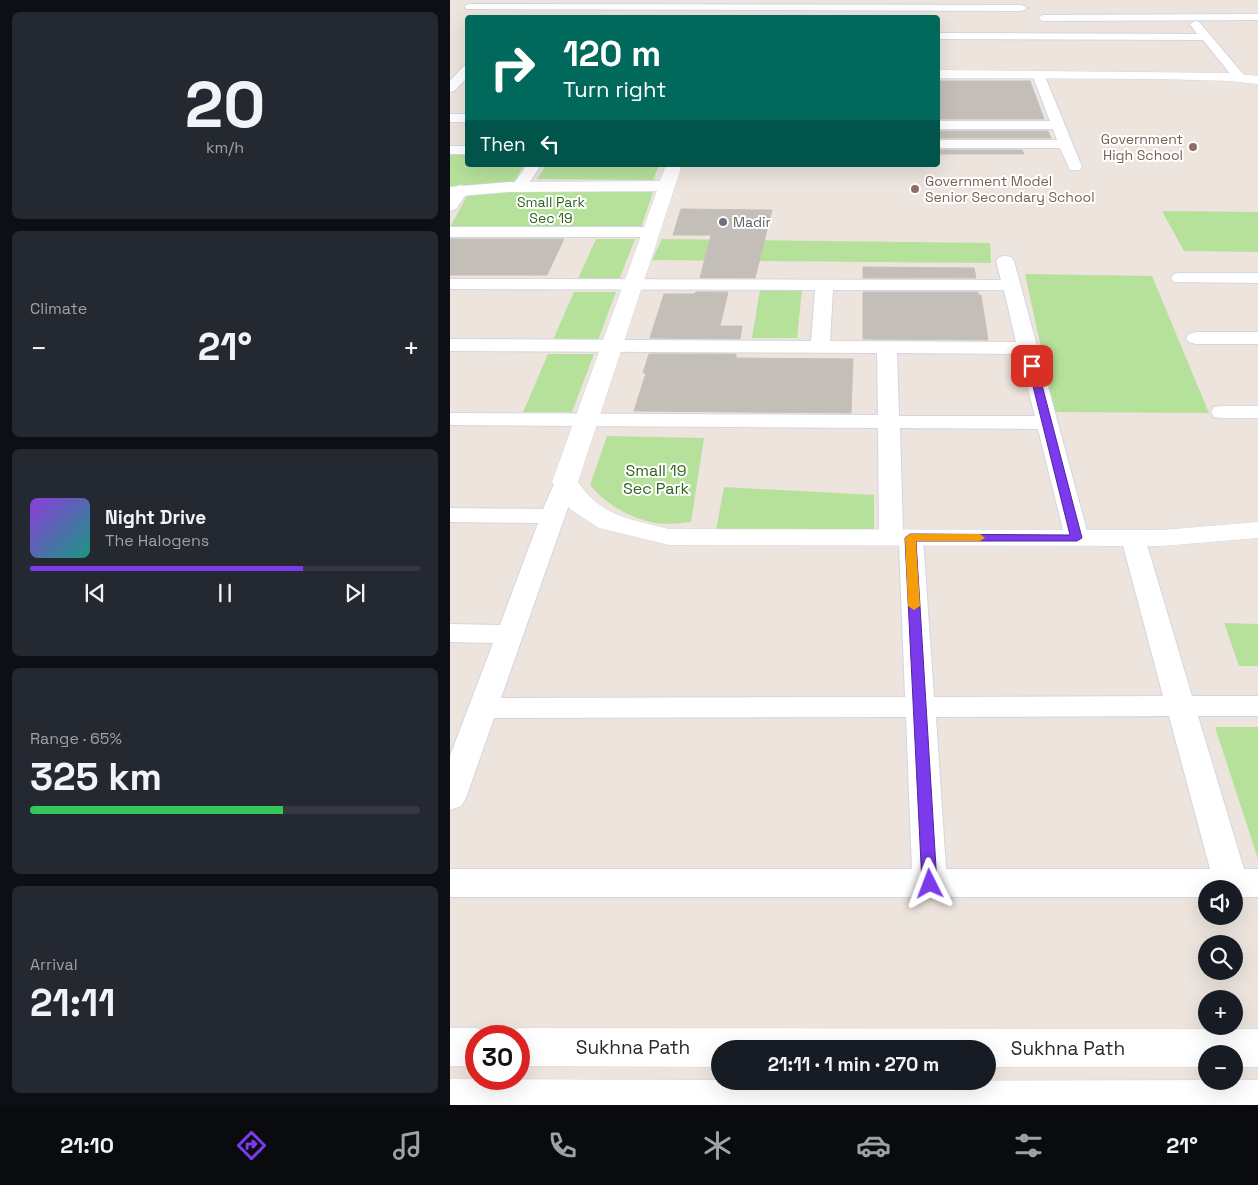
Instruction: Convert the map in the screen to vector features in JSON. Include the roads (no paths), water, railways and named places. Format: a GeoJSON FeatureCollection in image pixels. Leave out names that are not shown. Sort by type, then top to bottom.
{"type":"FeatureCollection","features":[{"type":"Feature","properties":{"kind":"street"},"geometry":{"type":"LineString","coordinates":[[470,6],[840,12],[1023,11],[1035,36]]}},
{"type":"Feature","properties":{"kind":"street"},"geometry":{"type":"LineString","coordinates":[[1146,6],[1155,17]]}},
{"type":"Feature","properties":{"kind":"street"},"geometry":{"type":"LineString","coordinates":[[519,15],[526,7]]}},
{"type":"Feature","properties":{"kind":"street"},"geometry":{"type":"LineString","coordinates":[[1062,7],[1040,12],[1118,17],[1258,17]]}},
{"type":"Feature","properties":{"kind":"street"},"geometry":{"type":"LineString","coordinates":[[1080,7],[1110,7],[1118,17]]}},
{"type":"Feature","properties":{"kind":"street"},"geometry":{"type":"LineString","coordinates":[[1207,17],[1198,8],[1258,8]]}},
{"type":"Feature","properties":{"kind":"street"},"geometry":{"type":"LineString","coordinates":[[1189,17],[1206,32],[1240,78]]}},
{"type":"Feature","properties":{"kind":"street"},"geometry":{"type":"LineString","coordinates":[[1049,30],[1206,32]]}},
{"type":"Feature","properties":{"kind":"street"},"geometry":{"type":"LineString","coordinates":[[940,36],[1206,32]]}},
{"type":"Feature","properties":{"kind":"street"},"geometry":{"type":"LineString","coordinates":[[450,89],[465,72]]}},
{"type":"Feature","properties":{"kind":"street"},"geometry":{"type":"LineString","coordinates":[[940,74],[1160,74],[1258,80]]}},
{"type":"Feature","properties":{"kind":"street"},"geometry":{"type":"LineString","coordinates":[[1038,74],[1046,110],[1058,125],[1076,167]]}},
{"type":"Feature","properties":{"kind":"street"},"geometry":{"type":"LineString","coordinates":[[450,89],[465,90]]}},
{"type":"Feature","properties":{"kind":"street"},"geometry":{"type":"LineString","coordinates":[[450,118],[465,118]]}},
{"type":"Feature","properties":{"kind":"street"},"geometry":{"type":"LineString","coordinates":[[940,125],[1058,125]]}},
{"type":"Feature","properties":{"kind":"street"},"geometry":{"type":"LineString","coordinates":[[940,144],[1065,144]]}},
{"type":"Feature","properties":{"kind":"street"},"geometry":{"type":"LineString","coordinates":[[450,150],[465,150]]}},
{"type":"Feature","properties":{"kind":"street"},"geometry":{"type":"LineString","coordinates":[[520,186],[533,167]]}},
{"type":"Feature","properties":{"kind":"street"},"geometry":{"type":"LineString","coordinates":[[450,206],[455,191],[670,175],[553,516],[452,787]]}},
{"type":"Feature","properties":{"kind":"street"},"geometry":{"type":"LineString","coordinates":[[450,232],[651,232]]}},
{"type":"Feature","properties":{"kind":"street"},"geometry":{"type":"LineString","coordinates":[[1005,261],[1077,538]]}},
{"type":"Feature","properties":{"kind":"street"},"geometry":{"type":"LineString","coordinates":[[1180,278],[1258,278]]}},
{"type":"Feature","properties":{"kind":"street"},"geometry":{"type":"LineString","coordinates":[[450,284],[1012,285]]}},
{"type":"Feature","properties":{"kind":"street"},"geometry":{"type":"LineString","coordinates":[[820,347],[824,285]]}},
{"type":"Feature","properties":{"kind":"street"},"geometry":{"type":"LineString","coordinates":[[1196,338],[1258,338]]}},
{"type":"Feature","properties":{"kind":"street"},"geometry":{"type":"LineString","coordinates":[[450,345],[1028,348]]}},
{"type":"Feature","properties":{"kind":"street"},"geometry":{"type":"LineString","coordinates":[[887,347],[888,422],[920,707],[930,884]]}},
{"type":"Feature","properties":{"kind":"street"},"geometry":{"type":"LineString","coordinates":[[1222,412],[1258,412]]}},
{"type":"Feature","properties":{"kind":"street"},"geometry":{"type":"LineString","coordinates":[[450,420],[1047,422]]}},
{"type":"Feature","properties":{"kind":"street"},"geometry":{"type":"LineString","coordinates":[[565,482],[579,503],[608,522],[669,537],[1162,538],[1258,530]]}},
{"type":"Feature","properties":{"kind":"street"},"geometry":{"type":"LineString","coordinates":[[450,515],[553,516]]}},
{"type":"Feature","properties":{"kind":"street"},"geometry":{"type":"LineString","coordinates":[[450,883],[1244,883],[1181,707],[1133,538]]}},
{"type":"Feature","properties":{"kind":"street"},"geometry":{"type":"LineString","coordinates":[[450,634],[510,634]]}},
{"type":"Feature","properties":{"kind":"street"},"geometry":{"type":"LineString","coordinates":[[483,708],[1258,706]]}},
{"type":"Feature","properties":{"kind":"street"},"geometry":{"type":"LineString","coordinates":[[450,1047],[465,1047]]}},
{"type":"Feature","properties":{"kind":"street","name":"Sukhna Path"},"geometry":{"type":"LineString","coordinates":[[530,1047],[1258,1048]]}},
{"type":"Feature","properties":{"kind":"street"},"geometry":{"type":"LineString","coordinates":[[450,1100],[1258,1101]]}},
{"type":"Feature","properties":{"kind":"place","name":"Government High School"},"geometry":{"type":"Point","coordinates":[1193,147]}},
{"type":"Feature","properties":{"kind":"place","name":"Government Model Senior Secondary School"},"geometry":{"type":"Point","coordinates":[915,189]}},
{"type":"Feature","properties":{"kind":"place","name":"Madir"},"geometry":{"type":"Point","coordinates":[723,222]}},
{"type":"Feature","properties":{"kind":"park label","name":"Small Park Sec 19"},"geometry":{"type":"Point","coordinates":[551,210]}},
{"type":"Feature","properties":{"kind":"park label","name":"Small 19 Sec Park"},"geometry":{"type":"Point","coordinates":[656,479]}}]}
